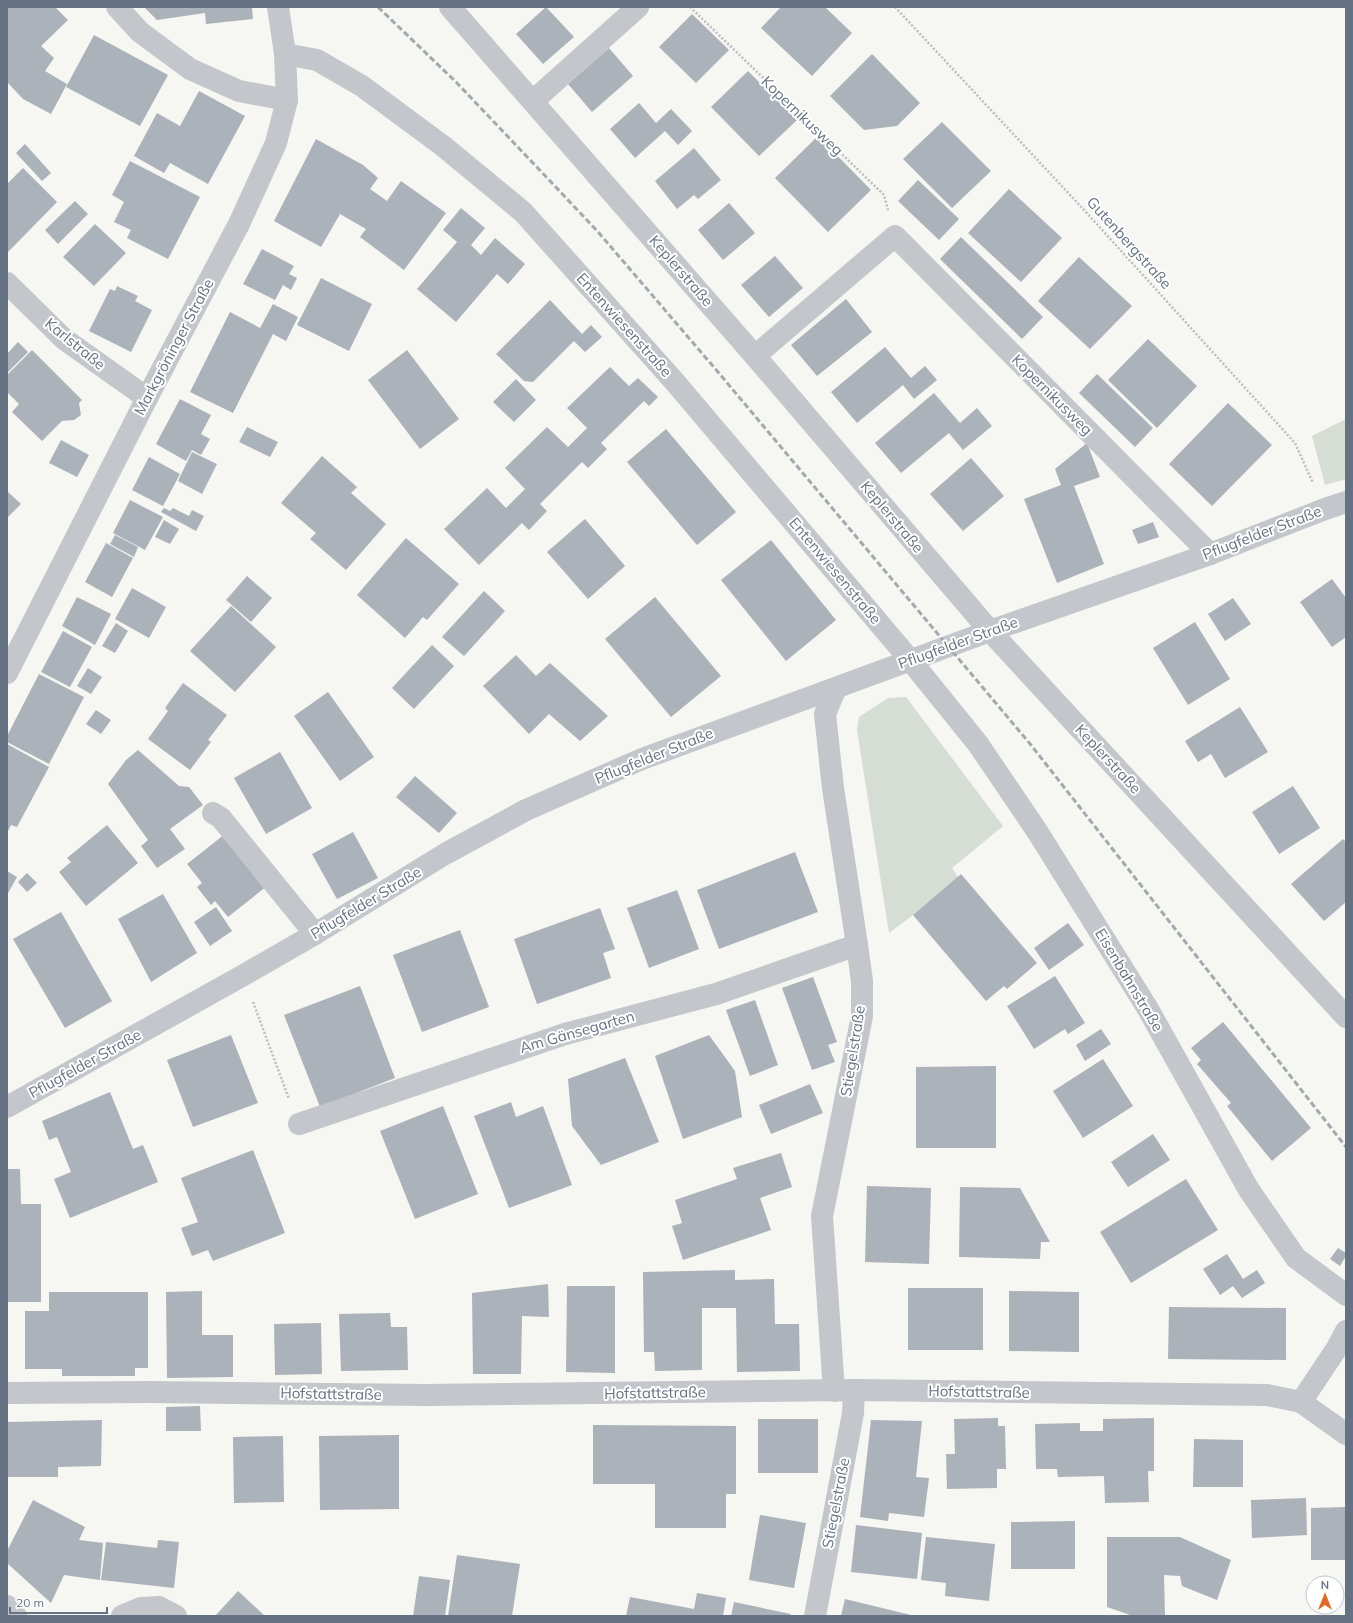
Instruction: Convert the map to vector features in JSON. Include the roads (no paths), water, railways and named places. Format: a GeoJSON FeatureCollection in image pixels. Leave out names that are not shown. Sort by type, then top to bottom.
{"type":"FeatureCollection","features":[{"type":"Feature","properties":{"kind":"street"},"geometry":{"type":"LineString","coordinates":[[117,7],[140,32],[190,69],[240,91],[287,100]]}},
{"type":"Feature","properties":{"kind":"street","name":"Markgröninger Straße"},"geometry":{"type":"LineString","coordinates":[[7,673],[147,398],[239,224],[276,143],[287,100],[285,54],[278,7]]}},
{"type":"Feature","properties":{"kind":"street","name":"Keplerstraße"},"geometry":{"type":"LineString","coordinates":[[450,7],[755,356],[990,631],[1346,1017]]}},
{"type":"Feature","properties":{"kind":"street"},"geometry":{"type":"LineString","coordinates":[[533,101],[638,7]]}},
{"type":"Feature","properties":{"kind":"street","name":"Entenwiesenstraße"},"geometry":{"type":"LineString","coordinates":[[285,54],[317,60],[362,86],[444,146],[523,212],[674,381],[910,661]]}},
{"type":"Feature","properties":{"kind":"street","name":"Kopernikusweg"},"geometry":{"type":"LineString","coordinates":[[755,356],[894,236],[1210,554]]}},
{"type":"Feature","properties":{"kind":"street","name":"Karlstraße"},"geometry":{"type":"LineString","coordinates":[[7,283],[64,339],[147,398]]}},
{"type":"Feature","properties":{"kind":"street","name":"Pflugfelder Straße"},"geometry":{"type":"LineString","coordinates":[[7,1107],[242,976],[315,934],[445,854],[526,810],[642,759],[990,631],[1210,554],[1346,502]]}},
{"type":"Feature","properties":{"kind":"street","name":"Eisenbahnstraße"},"geometry":{"type":"LineString","coordinates":[[910,661],[978,744],[1037,831],[1148,1009],[1249,1190],[1296,1258],[1346,1295]]}},
{"type":"Feature","properties":{"kind":"street","name":"Stiegelstraße"},"geometry":{"type":"LineString","coordinates":[[815,1616],[853,1413],[844,1391],[822,1216],[862,1016],[862,981],[858,945],[833,788],[825,714],[836,688]]}},
{"type":"Feature","properties":{"kind":"street"},"geometry":{"type":"LineString","coordinates":[[214,813],[221,818],[315,934]]}},
{"type":"Feature","properties":{"kind":"street","name":"Am Gänsegarten"},"geometry":{"type":"LineString","coordinates":[[299,1124],[565,1034],[716,994],[858,945]]}},
{"type":"Feature","properties":{"kind":"street"},"geometry":{"type":"LineString","coordinates":[[1301,1402],[1346,1332]]}},
{"type":"Feature","properties":{"kind":"street","name":"Hofstattstraße"},"geometry":{"type":"LineString","coordinates":[[7,1393],[150,1392],[435,1395],[844,1391],[1267,1395],[1301,1402],[1346,1434]]}},
{"type":"Feature","properties":{"kind":"street"},"geometry":{"type":"LineString","coordinates":[[7,1606],[16,1616]]}},
{"type":"Feature","properties":{"kind":"street"},"geometry":{"type":"LineString","coordinates":[[122,1616],[141,1608],[159,1606],[176,1616]]}},
{"type":"Feature","properties":{"kind":"railway"},"geometry":{"type":"LineString","coordinates":[[378,7],[456,82],[599,233],[718,372],[1031,745],[1346,1147]]}}]}
